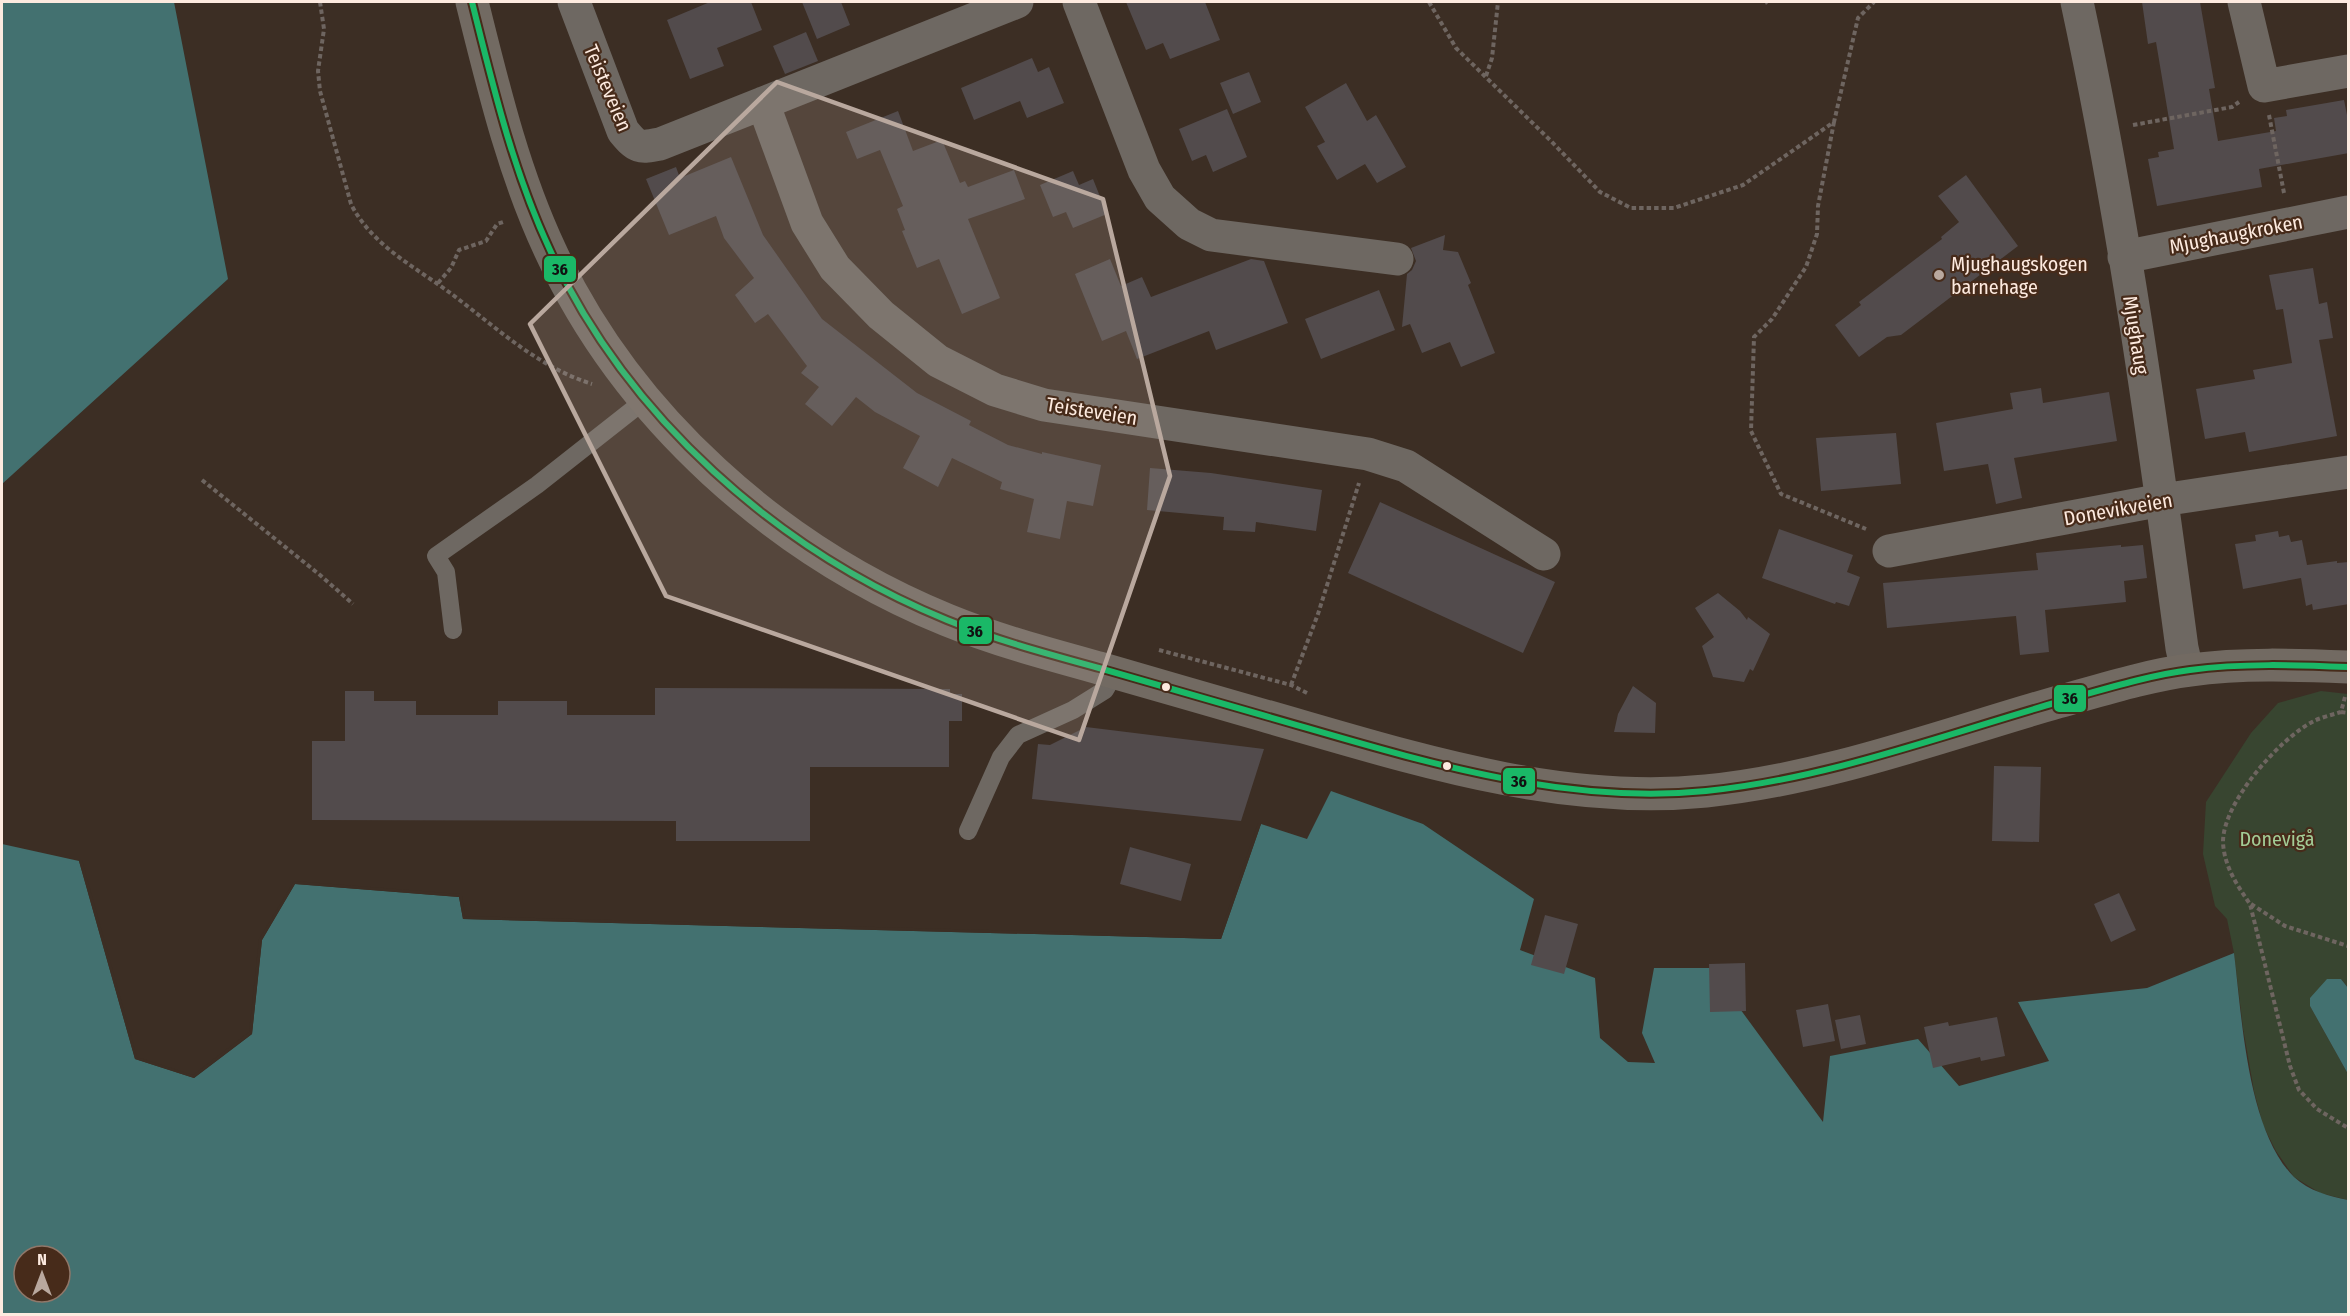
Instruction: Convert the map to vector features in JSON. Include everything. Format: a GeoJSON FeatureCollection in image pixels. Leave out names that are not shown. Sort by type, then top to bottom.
{"type":"FeatureCollection","features":[{"type":"Feature","properties":{"kind":"main road"},"geometry":{"type":"LineString","coordinates":[[472,2],[503,124],[525,190],[550,252],[580,308],[645,400],[703,461],[762,513],[824,557],[889,594],[950,621],[1030,649],[1382,749],[1473,772],[1598,792],[1650,795],[1745,787],[1796,776],[1900,749],[2091,693],[2187,670],[2273,664],[2348,678]]}},
{"type":"Feature","properties":{"kind":"street","name":"Teisteveien"},"geometry":{"type":"LineString","coordinates":[[574,2],[623,131],[633,144],[642,147],[660,144],[1017,2]]}},
{"type":"Feature","properties":{"kind":"street"},"geometry":{"type":"LineString","coordinates":[[1078,2],[1144,170],[1160,198],[1189,224],[1211,236],[1397,259]]}},
{"type":"Feature","properties":{"kind":"street","name":"Mjughaug"},"geometry":{"type":"LineString","coordinates":[[2077,2],[2103,131],[2124,257],[2187,670]]}},
{"type":"Feature","properties":{"kind":"street"},"geometry":{"type":"LineString","coordinates":[[2244,2],[2264,87],[2349,71]]}},
{"type":"Feature","properties":{"kind":"street","name":"Teisteveien"},"geometry":{"type":"LineString","coordinates":[[763,103],[807,223],[835,268],[881,315],[938,361],[995,390],[1044,405],[1368,454],[1406,466],[1544,554]]}},
{"type":"Feature","properties":{"kind":"street","name":"Mjughaugkroken"},"geometry":{"type":"LineString","coordinates":[[2124,257],[2349,212]]}},
{"type":"Feature","properties":{"kind":"street","name":"Donevikveien"},"geometry":{"type":"LineString","coordinates":[[1900,549],[2162,500],[2349,472]]}},
{"type":"Feature","properties":{"kind":"lane"},"geometry":{"type":"LineString","coordinates":[[453,630],[446,572],[436,556],[537,485],[645,400]]}},
{"type":"Feature","properties":{"kind":"lane"},"geometry":{"type":"LineString","coordinates":[[968,831],[1001,757],[1018,735],[1073,710],[1105,690],[1114,673]]}},
{"type":"Feature","properties":{"kind":"path"},"geometry":{"type":"LineString","coordinates":[[320,2],[324,29],[318,71],[320,91],[351,204],[357,216],[377,240],[543,364],[573,378],[599,385]]}},
{"type":"Feature","properties":{"kind":"path"},"geometry":{"type":"LineString","coordinates":[[1429,2],[1456,48],[1600,192],[1631,208],[1674,208],[1743,186],[1834,122]]}},
{"type":"Feature","properties":{"kind":"path"},"geometry":{"type":"LineString","coordinates":[[1486,76],[1492,58],[1498,2]]}},
{"type":"Feature","properties":{"kind":"path"},"geometry":{"type":"LineString","coordinates":[[1875,2],[1858,18],[1834,122],[1818,206],[1817,234],[1806,267],[1772,319],[1754,336],[1751,431],[1780,494],[1900,549]]}},
{"type":"Feature","properties":{"kind":"path"},"geometry":{"type":"LineString","coordinates":[[2103,131],[2232,107],[2264,87],[2289,224]]}},
{"type":"Feature","properties":{"kind":"path"},"geometry":{"type":"LineString","coordinates":[[438,284],[451,268],[459,250],[486,241],[497,224],[505,222]]}},
{"type":"Feature","properties":{"kind":"path"},"geometry":{"type":"LineString","coordinates":[[1291,685],[1318,614],[1368,454]]}},
{"type":"Feature","properties":{"kind":"path"},"geometry":{"type":"LineString","coordinates":[[202,480],[353,604]]}},
{"type":"Feature","properties":{"kind":"path"},"geometry":{"type":"LineString","coordinates":[[1156,649],[1291,685],[1310,694]]}},
{"type":"Feature","properties":{"kind":"path"},"geometry":{"type":"LineString","coordinates":[[2341,712],[2348,678]]}},
{"type":"Feature","properties":{"kind":"path"},"geometry":{"type":"LineString","coordinates":[[2349,713],[2341,712],[2314,721],[2286,742],[2259,769],[2240,793],[2231,812],[2223,840],[2225,858],[2235,882],[2250,904],[2287,1056],[2299,1090],[2317,1109],[2349,1128]]}},
{"type":"Feature","properties":{"kind":"path"},"geometry":{"type":"LineString","coordinates":[[2250,904],[2285,926],[2349,946]]}},
{"type":"Feature","properties":{"kind":"highlighted area"},"geometry":{"type":"Polygon","coordinates":[[[777,82],[1103,199],[1170,476],[1079,740],[666,596],[530,324],[777,82]]]}},
{"type":"Feature","properties":{"kind":"green space","name":"Donevigå"},"geometry":{"type":"Polygon","coordinates":[[[2321,691],[2348,694],[2348,988],[2341,979],[2310,998],[2310,1006],[2348,1074],[2348,1200],[2320,1193],[2294,1177],[2276,1151],[2263,1125],[2254,1091],[2227,919],[2215,906],[2203,854],[2206,802],[2251,733],[2278,703],[2321,691]]]}},
{"type":"Feature","properties":{"kind":"water"},"geometry":{"type":"Polygon","coordinates":[[[2,2],[174,2],[228,279],[2,484],[2,2]]]}},
{"type":"Feature","properties":{"kind":"water"},"geometry":{"type":"Polygon","coordinates":[[[1331,791],[1423,824],[1534,899],[1520,950],[1595,978],[1600,1038],[1628,1062],[1655,1063],[1642,1033],[1654,968],[1710,968],[1823,1122],[1830,1056],[1918,1039],[1959,1086],[2049,1061],[2018,1002],[2147,988],[2234,953],[2249,1071],[2256,1102],[2278,1157],[2300,1182],[2327,1195],[2348,1200],[2348,1314],[2,1314],[2,844],[79,861],[135,1059],[194,1078],[252,1034],[262,940],[295,884],[459,897],[463,919],[1221,939],[1261,824],[1307,839],[1331,791]]]}},
{"type":"Feature","properties":{"kind":"water"},"geometry":{"type":"Polygon","coordinates":[[[2327,979],[2341,979],[2348,988],[2348,1074],[2310,1006],[2310,998],[2327,979]]]}},
{"type":"Feature","properties":{"kind":"pier"},"geometry":{"type":"Polygon","coordinates":[[[1258,823],[1261,824],[1221,939],[463,919],[459,897],[295,884],[262,940],[252,1034],[194,1078],[135,1059],[79,861],[82,860],[137,1057],[193,1075],[249,1032],[259,939],[294,881],[460,894],[465,916],[1219,936],[1258,823]]]}},
{"type":"Feature","properties":{"kind":"building"},"geometry":{"type":"Polygon","coordinates":[[[710,2],[751,2],[762,30],[717,48],[724,66],[690,79],[667,20],[710,2]]]}},
{"type":"Feature","properties":{"kind":"building"},"geometry":{"type":"Polygon","coordinates":[[[802,2],[841,2],[850,25],[817,39],[802,2]]]}},
{"type":"Feature","properties":{"kind":"building"},"geometry":{"type":"Polygon","coordinates":[[[1126,2],[1205,2],[1220,40],[1170,59],[1163,43],[1146,50],[1126,2]]]}},
{"type":"Feature","properties":{"kind":"building"},"geometry":{"type":"Polygon","coordinates":[[[2142,2],[2200,2],[2215,88],[2209,89],[2218,141],[2276,131],[2274,118],[2287,116],[2286,110],[2344,100],[2349,125],[2349,153],[2259,169],[2262,187],[2157,206],[2148,159],[2159,157],[2158,152],[2174,149],[2156,42],[2148,44],[2142,2]]]}},
{"type":"Feature","properties":{"kind":"building"},"geometry":{"type":"Polygon","coordinates":[[[806,32],[818,61],[785,74],[773,46],[806,32]]]}},
{"type":"Feature","properties":{"kind":"building"},"geometry":{"type":"Polygon","coordinates":[[[1032,58],[1038,72],[1049,67],[1064,103],[1027,118],[1020,101],[974,120],[961,88],[1032,58]]]}},
{"type":"Feature","properties":{"kind":"building"},"geometry":{"type":"Polygon","coordinates":[[[1249,72],[1261,102],[1233,114],[1220,83],[1249,72]]]}},
{"type":"Feature","properties":{"kind":"building"},"geometry":{"type":"Polygon","coordinates":[[[1346,83],[1367,121],[1376,115],[1406,167],[1377,183],[1365,164],[1337,180],[1317,146],[1325,142],[1305,107],[1346,83]]]}},
{"type":"Feature","properties":{"kind":"building"},"geometry":{"type":"Polygon","coordinates":[[[1227,109],[1247,157],[1213,172],[1206,155],[1192,161],[1179,129],[1227,109]]]}},
{"type":"Feature","properties":{"kind":"building"},"geometry":{"type":"Polygon","coordinates":[[[898,111],[913,151],[942,140],[960,183],[965,181],[968,187],[1014,170],[1025,199],[968,219],[1000,298],[962,314],[939,259],[917,268],[902,231],[905,230],[897,209],[903,206],[880,150],[857,159],[846,132],[898,111]]]}},
{"type":"Feature","properties":{"kind":"building"},"geometry":{"type":"Polygon","coordinates":[[[731,157],[763,235],[822,319],[917,393],[971,421],[969,425],[1008,445],[1101,465],[1093,506],[1067,501],[1060,539],[1027,532],[1034,499],[1000,489],[1002,482],[952,458],[938,487],[903,468],[920,436],[875,412],[856,397],[832,426],[805,404],[819,387],[801,373],[807,366],[768,314],[755,323],[735,295],[754,278],[724,238],[716,216],[669,235],[646,179],[676,167],[680,178],[731,157]]]}},
{"type":"Feature","properties":{"kind":"building"},"geometry":{"type":"Polygon","coordinates":[[[1073,171],[1079,185],[1093,179],[1107,214],[1073,228],[1066,212],[1053,217],[1040,185],[1073,171]]]}},
{"type":"Feature","properties":{"kind":"building"},"geometry":{"type":"Polygon","coordinates":[[[1966,175],[2018,246],[1901,335],[1887,337],[1859,357],[1835,325],[1861,305],[1859,302],[1942,239],[1941,237],[1959,222],[1938,196],[1966,175]]]}},
{"type":"Feature","properties":{"kind":"building"},"geometry":{"type":"Polygon","coordinates":[[[1445,235],[1443,250],[1458,252],[1471,283],[1468,285],[1495,353],[1461,367],[1450,342],[1422,353],[1410,324],[1402,327],[1407,274],[1412,270],[1416,261],[1411,248],[1445,235]]]}},
{"type":"Feature","properties":{"kind":"building"},"geometry":{"type":"Polygon","coordinates":[[[1110,259],[1121,286],[1142,277],[1151,297],[1251,259],[1264,261],[1288,323],[1216,350],[1209,331],[1137,359],[1126,331],[1102,341],[1075,274],[1110,259]]]}},
{"type":"Feature","properties":{"kind":"building"},"geometry":{"type":"Polygon","coordinates":[[[2313,268],[2319,304],[2327,302],[2333,338],[2319,340],[2337,436],[2249,452],[2245,432],[2205,439],[2196,389],[2255,379],[2253,370],[2292,363],[2283,309],[2276,310],[2269,275],[2313,268]]]}},
{"type":"Feature","properties":{"kind":"building"},"geometry":{"type":"Polygon","coordinates":[[[1379,290],[1395,330],[1321,359],[1305,319],[1379,290]]]}},
{"type":"Feature","properties":{"kind":"building"},"geometry":{"type":"Polygon","coordinates":[[[2041,388],[2043,403],[2109,392],[2117,441],[2014,458],[2022,498],[1996,504],[1988,464],[1944,471],[1936,423],[2013,409],[2010,393],[2041,388]]]}},
{"type":"Feature","properties":{"kind":"building"},"geometry":{"type":"Polygon","coordinates":[[[1896,433],[1901,484],[1821,491],[1816,438],[1896,433]]]}},
{"type":"Feature","properties":{"kind":"building"},"geometry":{"type":"Polygon","coordinates":[[[1150,468],[1211,473],[1322,490],[1316,531],[1256,522],[1255,532],[1223,530],[1224,517],[1147,510],[1150,468]]]}},
{"type":"Feature","properties":{"kind":"building"},"geometry":{"type":"Polygon","coordinates":[[[1380,502],[1555,582],[1523,653],[1348,573],[1380,502]]]}},
{"type":"Feature","properties":{"kind":"building"},"geometry":{"type":"Polygon","coordinates":[[[1779,529],[1853,555],[1847,572],[1860,577],[1849,606],[1836,602],[1835,604],[1762,578],[1779,529]]]}},
{"type":"Feature","properties":{"kind":"building"},"geometry":{"type":"Polygon","coordinates":[[[2278,531],[2279,537],[2289,535],[2291,542],[2302,540],[2307,565],[2337,561],[2337,563],[2349,562],[2349,604],[2313,610],[2312,604],[2306,606],[2301,578],[2243,589],[2235,544],[2256,541],[2255,535],[2278,531]]]}},
{"type":"Feature","properties":{"kind":"building"},"geometry":{"type":"Polygon","coordinates":[[[2121,545],[2121,547],[2143,545],[2147,578],[2124,581],[2126,602],[2045,610],[2049,652],[2020,655],[2016,616],[1887,628],[1883,583],[2038,570],[2036,553],[2121,545]]]}},
{"type":"Feature","properties":{"kind":"building"},"geometry":{"type":"Polygon","coordinates":[[[1718,593],[1740,611],[1747,620],[1748,617],[1770,634],[1753,671],[1750,669],[1744,682],[1713,677],[1702,646],[1714,637],[1695,608],[1718,593]]]}},
{"type":"Feature","properties":{"kind":"building"},"geometry":{"type":"Polygon","coordinates":[[[1633,686],[1656,703],[1655,733],[1614,732],[1618,714],[1633,686]]]}},
{"type":"Feature","properties":{"kind":"building"},"geometry":{"type":"Polygon","coordinates":[[[655,688],[950,689],[950,694],[962,694],[962,721],[949,721],[949,767],[810,767],[810,841],[676,841],[676,821],[312,820],[312,741],[345,741],[345,691],[374,691],[374,701],[416,701],[416,715],[498,715],[498,701],[567,701],[567,715],[655,715],[655,688]]]}},
{"type":"Feature","properties":{"kind":"building"},"geometry":{"type":"Polygon","coordinates":[[[1086,727],[1264,749],[1241,821],[1032,799],[1038,744],[1050,745],[1086,727]]]}},
{"type":"Feature","properties":{"kind":"building"},"geometry":{"type":"Polygon","coordinates":[[[1994,766],[2041,767],[2039,842],[1992,841],[1994,766]]]}},
{"type":"Feature","properties":{"kind":"building"},"geometry":{"type":"Polygon","coordinates":[[[1130,847],[1191,864],[1181,901],[1120,884],[1130,847]]]}},
{"type":"Feature","properties":{"kind":"building"},"geometry":{"type":"Polygon","coordinates":[[[2119,893],[2136,930],[2111,942],[2094,904],[2119,893]]]}},
{"type":"Feature","properties":{"kind":"building"},"geometry":{"type":"Polygon","coordinates":[[[1545,915],[1578,924],[1564,974],[1531,965],[1545,915]]]}},
{"type":"Feature","properties":{"kind":"building"},"geometry":{"type":"Polygon","coordinates":[[[1745,963],[1746,1011],[1710,1012],[1709,964],[1745,963]]]}},
{"type":"Feature","properties":{"kind":"building"},"geometry":{"type":"Polygon","coordinates":[[[1828,1004],[1835,1041],[1803,1047],[1796,1010],[1828,1004]]]}},
{"type":"Feature","properties":{"kind":"building"},"geometry":{"type":"Polygon","coordinates":[[[1860,1015],[1866,1044],[1841,1049],[1835,1020],[1860,1015]]]}},
{"type":"Feature","properties":{"kind":"building"},"geometry":{"type":"Polygon","coordinates":[[[1997,1017],[2005,1056],[1981,1061],[1980,1057],[1933,1068],[1924,1027],[1948,1022],[1949,1026],[1997,1017]]]}},
{"type":"Feature","properties":{"kind":"transit line","name":"36"},"geometry":{"type":"LineString","coordinates":[[472,2],[505,128],[537,220],[582,311],[621,369],[665,422],[714,472],[767,517],[824,557],[885,591],[947,620],[984,634],[1426,761],[1537,784],[1593,791],[1649,794],[1706,791],[1795,777],[1884,754],[2107,688],[2174,672],[2249,665],[2348,667]]}},
{"type":"Feature","properties":{"kind":"place","name":"Mjughaugskogen barnehage"},"geometry":{"type":"Point","coordinates":[1939,275]}}]}
